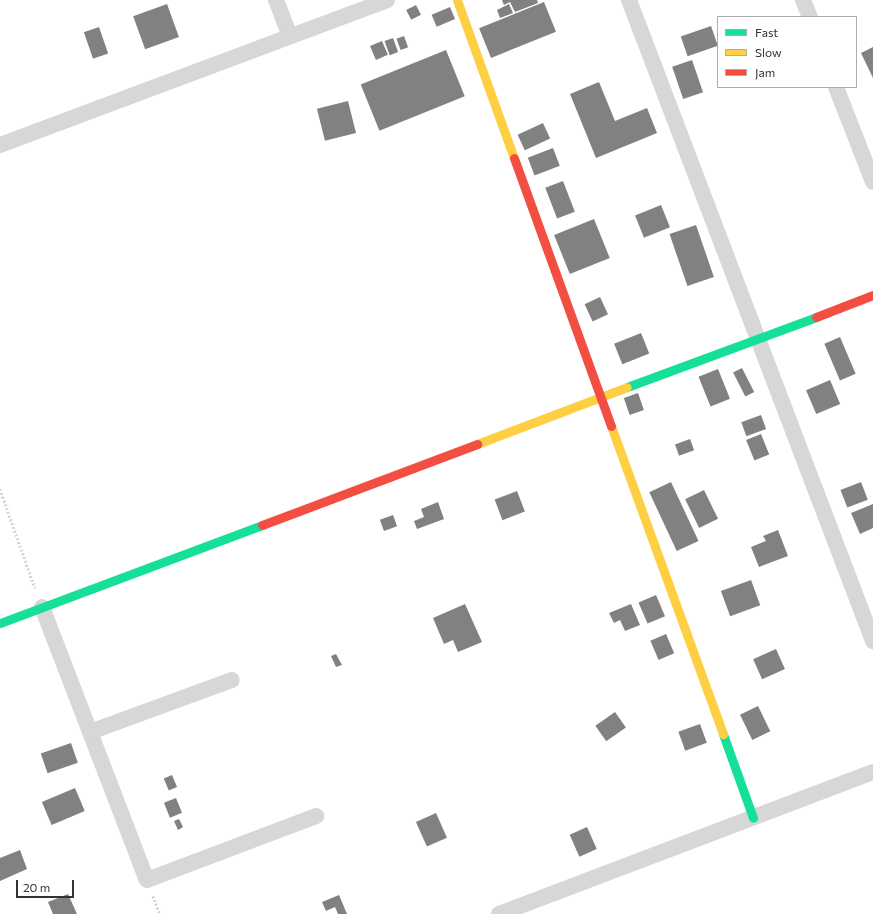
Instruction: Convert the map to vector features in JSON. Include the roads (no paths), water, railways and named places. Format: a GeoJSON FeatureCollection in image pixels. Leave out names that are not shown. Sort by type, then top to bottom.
{"type":"FeatureCollection","features":[{"type":"Feature","properties":{"kind":"street"},"geometry":{"type":"LineString","coordinates":[[276,0],[290,36]]}},
{"type":"Feature","properties":{"kind":"street"},"geometry":{"type":"LineString","coordinates":[[0,145],[387,0]]}},
{"type":"Feature","properties":{"kind":"street"},"geometry":{"type":"LineString","coordinates":[[457,0],[753,818]]}},
{"type":"Feature","properties":{"kind":"street"},"geometry":{"type":"LineString","coordinates":[[629,0],[873,641]]}},
{"type":"Feature","properties":{"kind":"street"},"geometry":{"type":"LineString","coordinates":[[803,0],[810,16]]}},
{"type":"Feature","properties":{"kind":"street"},"geometry":{"type":"LineString","coordinates":[[836,88],[873,182]]}},
{"type":"Feature","properties":{"kind":"street"},"geometry":{"type":"LineString","coordinates":[[0,623],[600,395],[873,295]]}},
{"type":"Feature","properties":{"kind":"street"},"geometry":{"type":"LineString","coordinates":[[42,607],[147,880],[316,816]]}},
{"type":"Feature","properties":{"kind":"street"},"geometry":{"type":"LineString","coordinates":[[90,732],[232,680]]}},
{"type":"Feature","properties":{"kind":"street"},"geometry":{"type":"LineString","coordinates":[[499,914],[873,772]]}}]}
